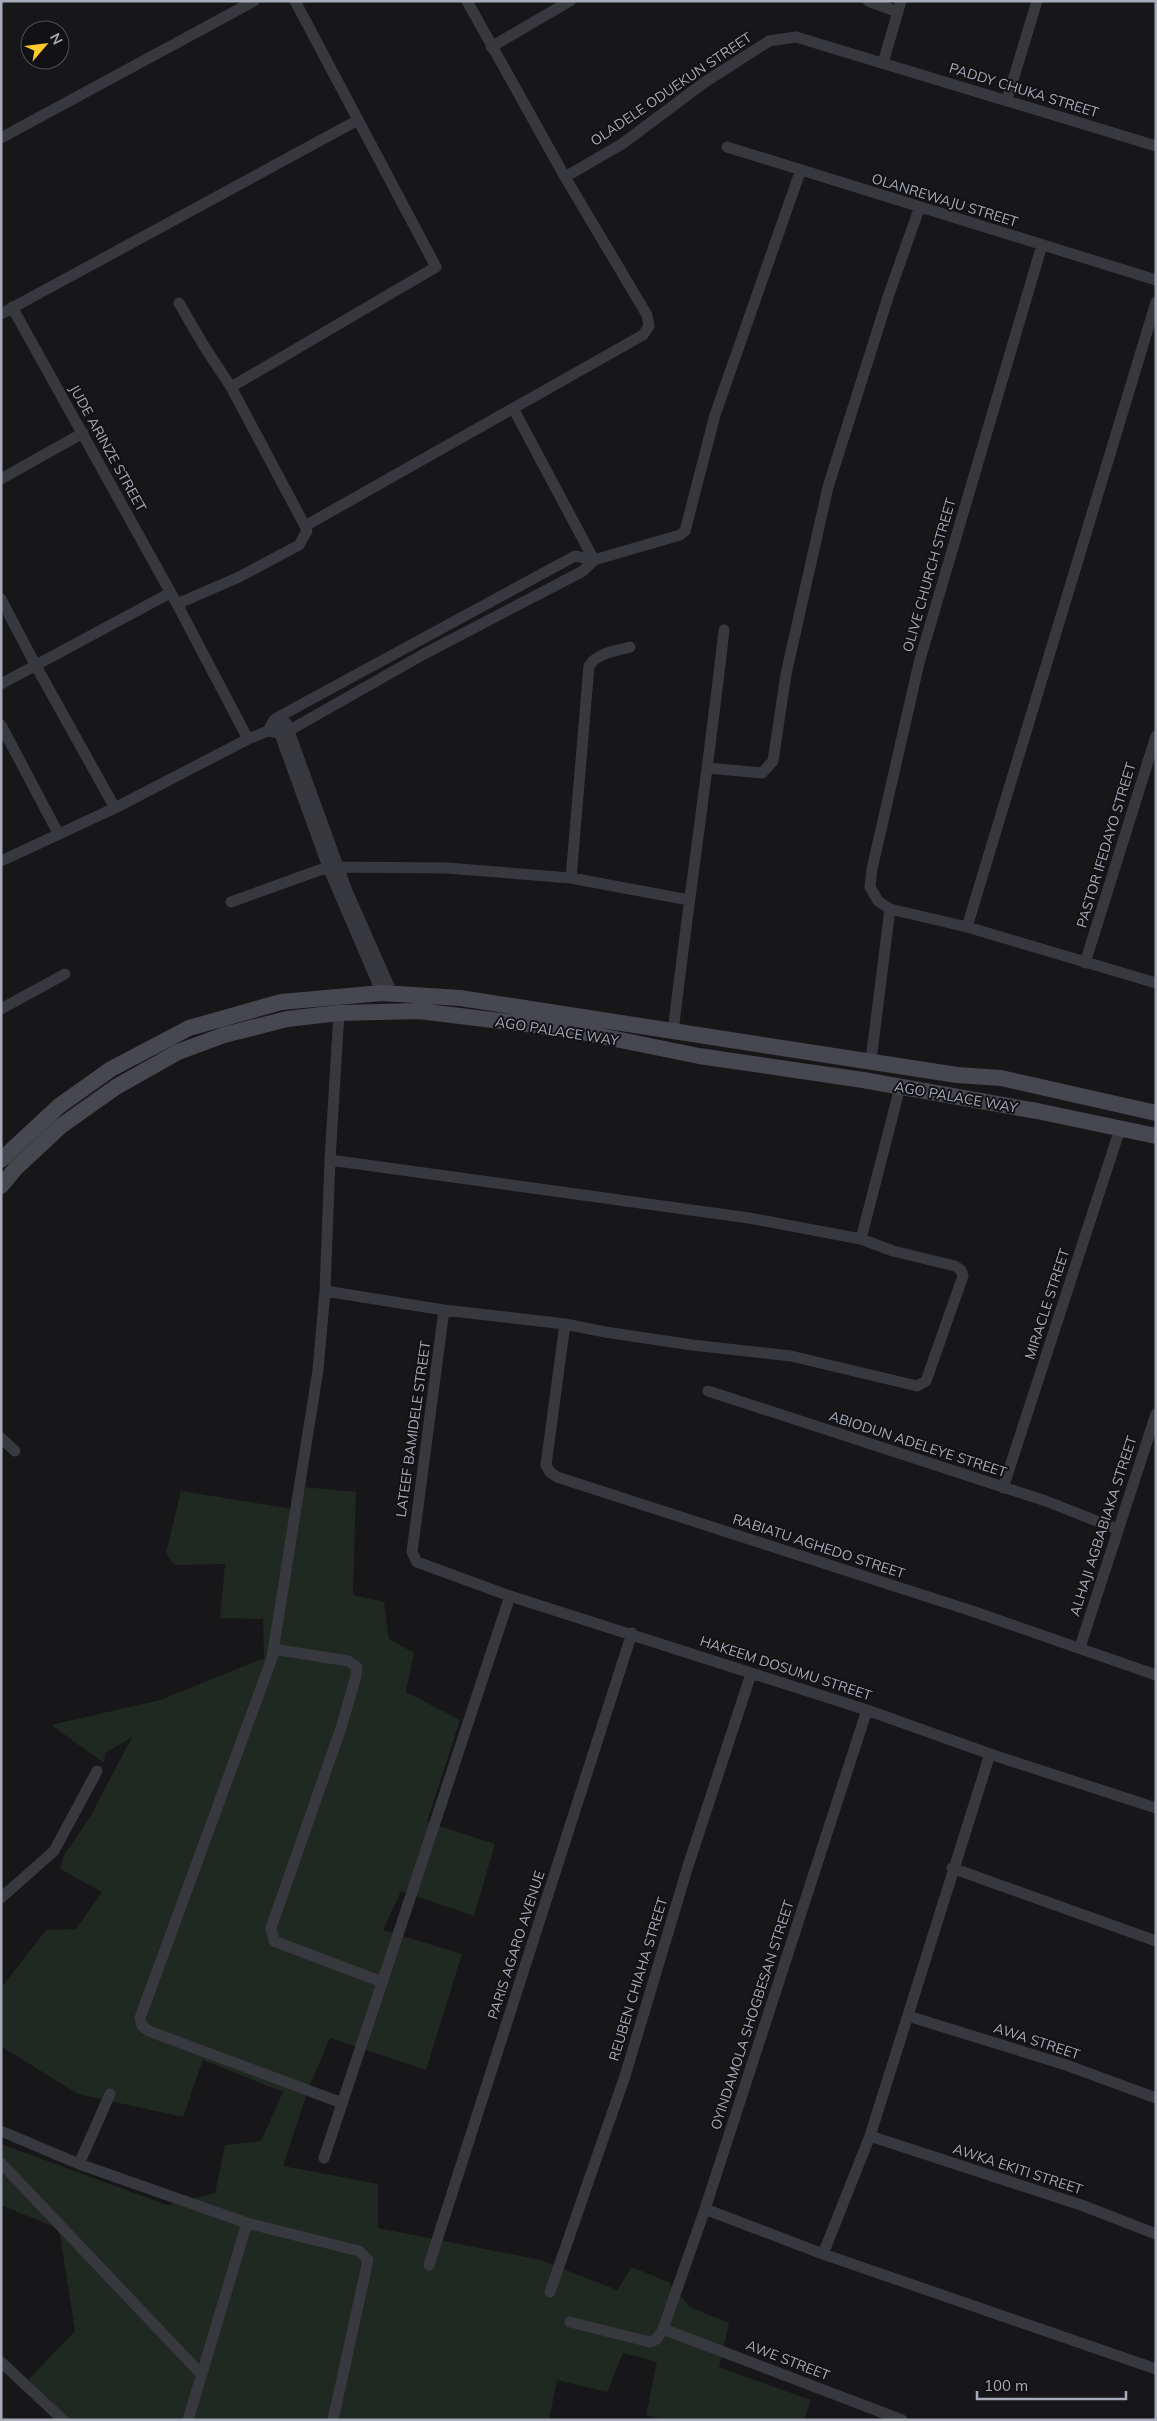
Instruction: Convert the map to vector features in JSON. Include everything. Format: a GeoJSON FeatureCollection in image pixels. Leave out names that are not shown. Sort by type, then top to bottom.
{"type":"FeatureCollection","features":[{"type":"Feature","properties":{"kind":"main road","name":"AGO PALACE WAY"},"geometry":{"type":"LineString","coordinates":[[1,1160],[59,1106],[111,1069],[188,1028],[281,1002],[387,993],[460,998],[673,1032],[871,1060],[958,1075],[1010,1080],[1156,1113]]}},
{"type":"Feature","properties":{"kind":"main road","name":"AGO PALACE WAY"},"geometry":{"type":"LineString","coordinates":[[1,1186],[16,1168],[61,1126],[116,1087],[178,1052],[224,1035],[287,1019],[339,1013],[418,1011],[566,1029],[699,1056],[999,1104],[1156,1136]]}},
{"type":"Feature","properties":{"kind":"main road"},"geometry":{"type":"LineString","coordinates":[[999,1104],[1010,1080]]}},
{"type":"Feature","properties":{"kind":"main road"},"geometry":{"type":"LineString","coordinates":[[1020,1108],[1032,1085]]}},
{"type":"Feature","properties":{"kind":"street"},"geometry":{"type":"LineString","coordinates":[[1,138],[254,1]]}},
{"type":"Feature","properties":{"kind":"street"},"geometry":{"type":"LineString","coordinates":[[231,387],[436,268],[295,1]]}},
{"type":"Feature","properties":{"kind":"street"},"geometry":{"type":"LineString","coordinates":[[305,526],[514,410],[536,394],[643,335],[649,326],[646,315],[565,177],[467,1]]}},
{"type":"Feature","properties":{"kind":"street"},"geometry":{"type":"LineString","coordinates":[[491,46],[570,1]]}},
{"type":"Feature","properties":{"kind":"street"},"geometry":{"type":"LineString","coordinates":[[868,1],[900,7],[883,63]]}},
{"type":"Feature","properties":{"kind":"street"},"geometry":{"type":"LineString","coordinates":[[1007,100],[1036,1]]}},
{"type":"Feature","properties":{"kind":"street","name":"OLADELE ODUEKUN STREET"},"geometry":{"type":"LineString","coordinates":[[565,177],[622,144],[705,82],[769,41],[796,37],[883,63]]}},
{"type":"Feature","properties":{"kind":"street","name":"PADDY CHUKA STREET"},"geometry":{"type":"LineString","coordinates":[[883,63],[1156,146]]}},
{"type":"Feature","properties":{"kind":"street"},"geometry":{"type":"LineString","coordinates":[[1,314],[358,120]]}},
{"type":"Feature","properties":{"kind":"street","name":"OLANREWAJU STREET"},"geometry":{"type":"LineString","coordinates":[[727,147],[800,172],[1156,280]]}},
{"type":"Feature","properties":{"kind":"street"},"geometry":{"type":"LineString","coordinates":[[268,731],[278,717],[575,556],[594,560],[680,535],[685,531],[715,415],[800,172]]}},
{"type":"Feature","properties":{"kind":"street"},"geometry":{"type":"LineString","coordinates":[[708,768],[762,773],[769,768],[773,761],[786,674],[828,487],[889,294],[919,208]]}},
{"type":"Feature","properties":{"kind":"street","name":"OLIVE CHURCH STREET"},"geometry":{"type":"LineString","coordinates":[[890,909],[878,901],[870,887],[897,757],[919,663],[1042,245]]}},
{"type":"Feature","properties":{"kind":"street"},"geometry":{"type":"LineString","coordinates":[[177,604],[239,576],[299,545],[307,531],[231,387],[204,346],[179,302]]}},
{"type":"Feature","properties":{"kind":"street"},"geometry":{"type":"LineString","coordinates":[[967,927],[1156,302]]}},
{"type":"Feature","properties":{"kind":"street","name":"JUDE ARINZE STREET"},"geometry":{"type":"LineString","coordinates":[[12,307],[177,604],[248,739]]}},
{"type":"Feature","properties":{"kind":"street"},"geometry":{"type":"LineString","coordinates":[[514,410],[594,560]]}},
{"type":"Feature","properties":{"kind":"street"},"geometry":{"type":"LineString","coordinates":[[1,479],[83,433]]}},
{"type":"Feature","properties":{"kind":"street"},"geometry":{"type":"LineString","coordinates":[[1,861],[115,808],[248,739],[268,731],[285,731],[424,654],[583,571],[594,560]]}},
{"type":"Feature","properties":{"kind":"street"},"geometry":{"type":"LineString","coordinates":[[1,684],[170,593]]}},
{"type":"Feature","properties":{"kind":"street"},"geometry":{"type":"LineString","coordinates":[[1,599],[115,808]]}},
{"type":"Feature","properties":{"kind":"street"},"geometry":{"type":"LineString","coordinates":[[673,1032],[724,630]]}},
{"type":"Feature","properties":{"kind":"street"},"geometry":{"type":"LineString","coordinates":[[571,878],[588,666],[593,660],[602,655],[630,647]]}},
{"type":"Feature","properties":{"kind":"street"},"geometry":{"type":"LineString","coordinates":[[278,717],[285,731],[334,868],[387,993]]}},
{"type":"Feature","properties":{"kind":"street"},"geometry":{"type":"LineString","coordinates":[[1,725],[58,833]]}},
{"type":"Feature","properties":{"kind":"street","name":"PASTOR IFEDAYO STREET"},"geometry":{"type":"LineString","coordinates":[[1085,963],[1156,736]]}},
{"type":"Feature","properties":{"kind":"street"},"geometry":{"type":"LineString","coordinates":[[231,902],[334,868],[447,868],[571,878],[690,900]]}},
{"type":"Feature","properties":{"kind":"street"},"geometry":{"type":"LineString","coordinates":[[871,1060],[890,909],[967,927],[1156,983]]}},
{"type":"Feature","properties":{"kind":"street"},"geometry":{"type":"LineString","coordinates":[[1,1009],[65,974]]}},
{"type":"Feature","properties":{"kind":"street"},"geometry":{"type":"LineString","coordinates":[[339,1013],[330,1160],[326,1291],[318,1370],[273,1649],[140,2018],[142,2026],[148,2031],[342,2103]]}},
{"type":"Feature","properties":{"kind":"street"},"geometry":{"type":"LineString","coordinates":[[861,1239],[900,1087]]}},
{"type":"Feature","properties":{"kind":"street","name":"MIRACLE STREET"},"geometry":{"type":"LineString","coordinates":[[1003,1488],[1120,1129]]}},
{"type":"Feature","properties":{"kind":"street"},"geometry":{"type":"LineString","coordinates":[[326,1291],[444,1310],[565,1324],[672,1342],[791,1356],[917,1386],[926,1381],[963,1276],[961,1270],[955,1266],[893,1251],[861,1239],[749,1218],[330,1160]]}},
{"type":"Feature","properties":{"kind":"street","name":"LATEEF BAMIDELE STREET"},"geometry":{"type":"LineString","coordinates":[[412,1552],[444,1310]]}},
{"type":"Feature","properties":{"kind":"street","name":"RABIATU AGHEDO STREET"},"geometry":{"type":"LineString","coordinates":[[565,1324],[546,1465],[550,1472],[557,1477],[1080,1647],[1156,1675]]}},
{"type":"Feature","properties":{"kind":"street","name":"ABIODUN ADELEYE STREET"},"geometry":{"type":"LineString","coordinates":[[708,1391],[1046,1502],[1117,1529]]}},
{"type":"Feature","properties":{"kind":"street","name":"ALHAJI AGBABIAKA STREET"},"geometry":{"type":"LineString","coordinates":[[1080,1647],[1156,1414]]}},
{"type":"Feature","properties":{"kind":"street"},"geometry":{"type":"LineString","coordinates":[[1,1438],[15,1450]]}},
{"type":"Feature","properties":{"kind":"street","name":"HAKEEM DOSUMU STREET"},"geometry":{"type":"LineString","coordinates":[[412,1552],[417,1562],[510,1596],[867,1710],[990,1754],[1156,1808]]}},
{"type":"Feature","properties":{"kind":"street"},"geometry":{"type":"LineString","coordinates":[[324,2158],[510,1596]]}},
{"type":"Feature","properties":{"kind":"street","name":"PARIS AGARO AVENUE"},"geometry":{"type":"LineString","coordinates":[[429,2266],[632,1634]]}},
{"type":"Feature","properties":{"kind":"street"},"geometry":{"type":"LineString","coordinates":[[273,1649],[348,1661],[357,1666],[356,1676],[341,1728],[270,1928],[271,1935],[274,1941],[382,1982]]}},
{"type":"Feature","properties":{"kind":"street","name":"REUBEN CHIAHA STREET"},"geometry":{"type":"LineString","coordinates":[[550,2292],[625,2076],[688,1866],[751,1674]]}},
{"type":"Feature","properties":{"kind":"street","name":"OYINDAMOLA SHOGBESAN STREET"},"geometry":{"type":"LineString","coordinates":[[663,2329],[705,2210],[867,1710]]}},
{"type":"Feature","properties":{"kind":"street"},"geometry":{"type":"LineString","coordinates":[[823,2254],[870,2136],[952,1868],[990,1754]]}},
{"type":"Feature","properties":{"kind":"street"},"geometry":{"type":"LineString","coordinates":[[1,1898],[54,1851],[97,1771]]}},
{"type":"Feature","properties":{"kind":"street"},"geometry":{"type":"LineString","coordinates":[[952,1868],[1156,1941]]}},
{"type":"Feature","properties":{"kind":"street","name":"AWA STREET"},"geometry":{"type":"LineString","coordinates":[[908,2016],[1066,2065],[1156,2098]]}},
{"type":"Feature","properties":{"kind":"street"},"geometry":{"type":"LineString","coordinates":[[79,2164],[110,2094]]}},
{"type":"Feature","properties":{"kind":"street"},"geometry":{"type":"LineString","coordinates":[[1,2132],[79,2164],[247,2223],[359,2251],[368,2260],[332,2420]]}},
{"type":"Feature","properties":{"kind":"street","name":"AWKA EKITI STREET"},"geometry":{"type":"LineString","coordinates":[[870,2136],[1084,2206],[1156,2234]]}},
{"type":"Feature","properties":{"kind":"street"},"geometry":{"type":"LineString","coordinates":[[1,2163],[201,2374]]}},
{"type":"Feature","properties":{"kind":"street"},"geometry":{"type":"LineString","coordinates":[[705,2210],[823,2254],[1156,2369]]}},
{"type":"Feature","properties":{"kind":"street"},"geometry":{"type":"LineString","coordinates":[[188,2420],[247,2223]]}},
{"type":"Feature","properties":{"kind":"street"},"geometry":{"type":"LineString","coordinates":[[570,2322],[650,2342],[657,2339],[663,2329]]}},
{"type":"Feature","properties":{"kind":"street","name":"AWE STREET"},"geometry":{"type":"LineString","coordinates":[[663,2329],[902,2420]]}},
{"type":"Feature","properties":{"kind":"street"},"geometry":{"type":"LineString","coordinates":[[1,2362],[63,2420]]}},
{"type":"Feature","properties":{"kind":"shaded area"},"geometry":{"type":"Polygon","coordinates":[[[303,1487],[356,1492],[353,1595],[384,1602],[389,1639],[414,1653],[406,1692],[460,1720],[427,1822],[495,1844],[474,1916],[401,1891],[383,1930],[462,1954],[426,2070],[330,2038],[309,2087],[283,2166],[378,2184],[378,2228],[541,2260],[617,2290],[632,2267],[668,2282],[690,2307],[729,2323],[719,2367],[811,2400],[804,2420],[667,2420],[646,2415],[657,2362],[623,2353],[607,2392],[557,2380],[549,2420],[63,2420],[28,2380],[75,2331],[59,2229],[1,2205],[1,2144],[167,2205],[215,2193],[225,2145],[261,2141],[283,2092],[203,2060],[183,2117],[78,2094],[1,2046],[1,1988],[46,1930],[76,1929],[102,1892],[60,1869],[64,1855],[90,1817],[132,1737],[105,1753],[104,1763],[51,1725],[160,1700],[264,1658],[263,1619],[220,1618],[225,1564],[174,1565],[166,1553],[181,1491],[293,1509],[303,1487]]]}}]}
